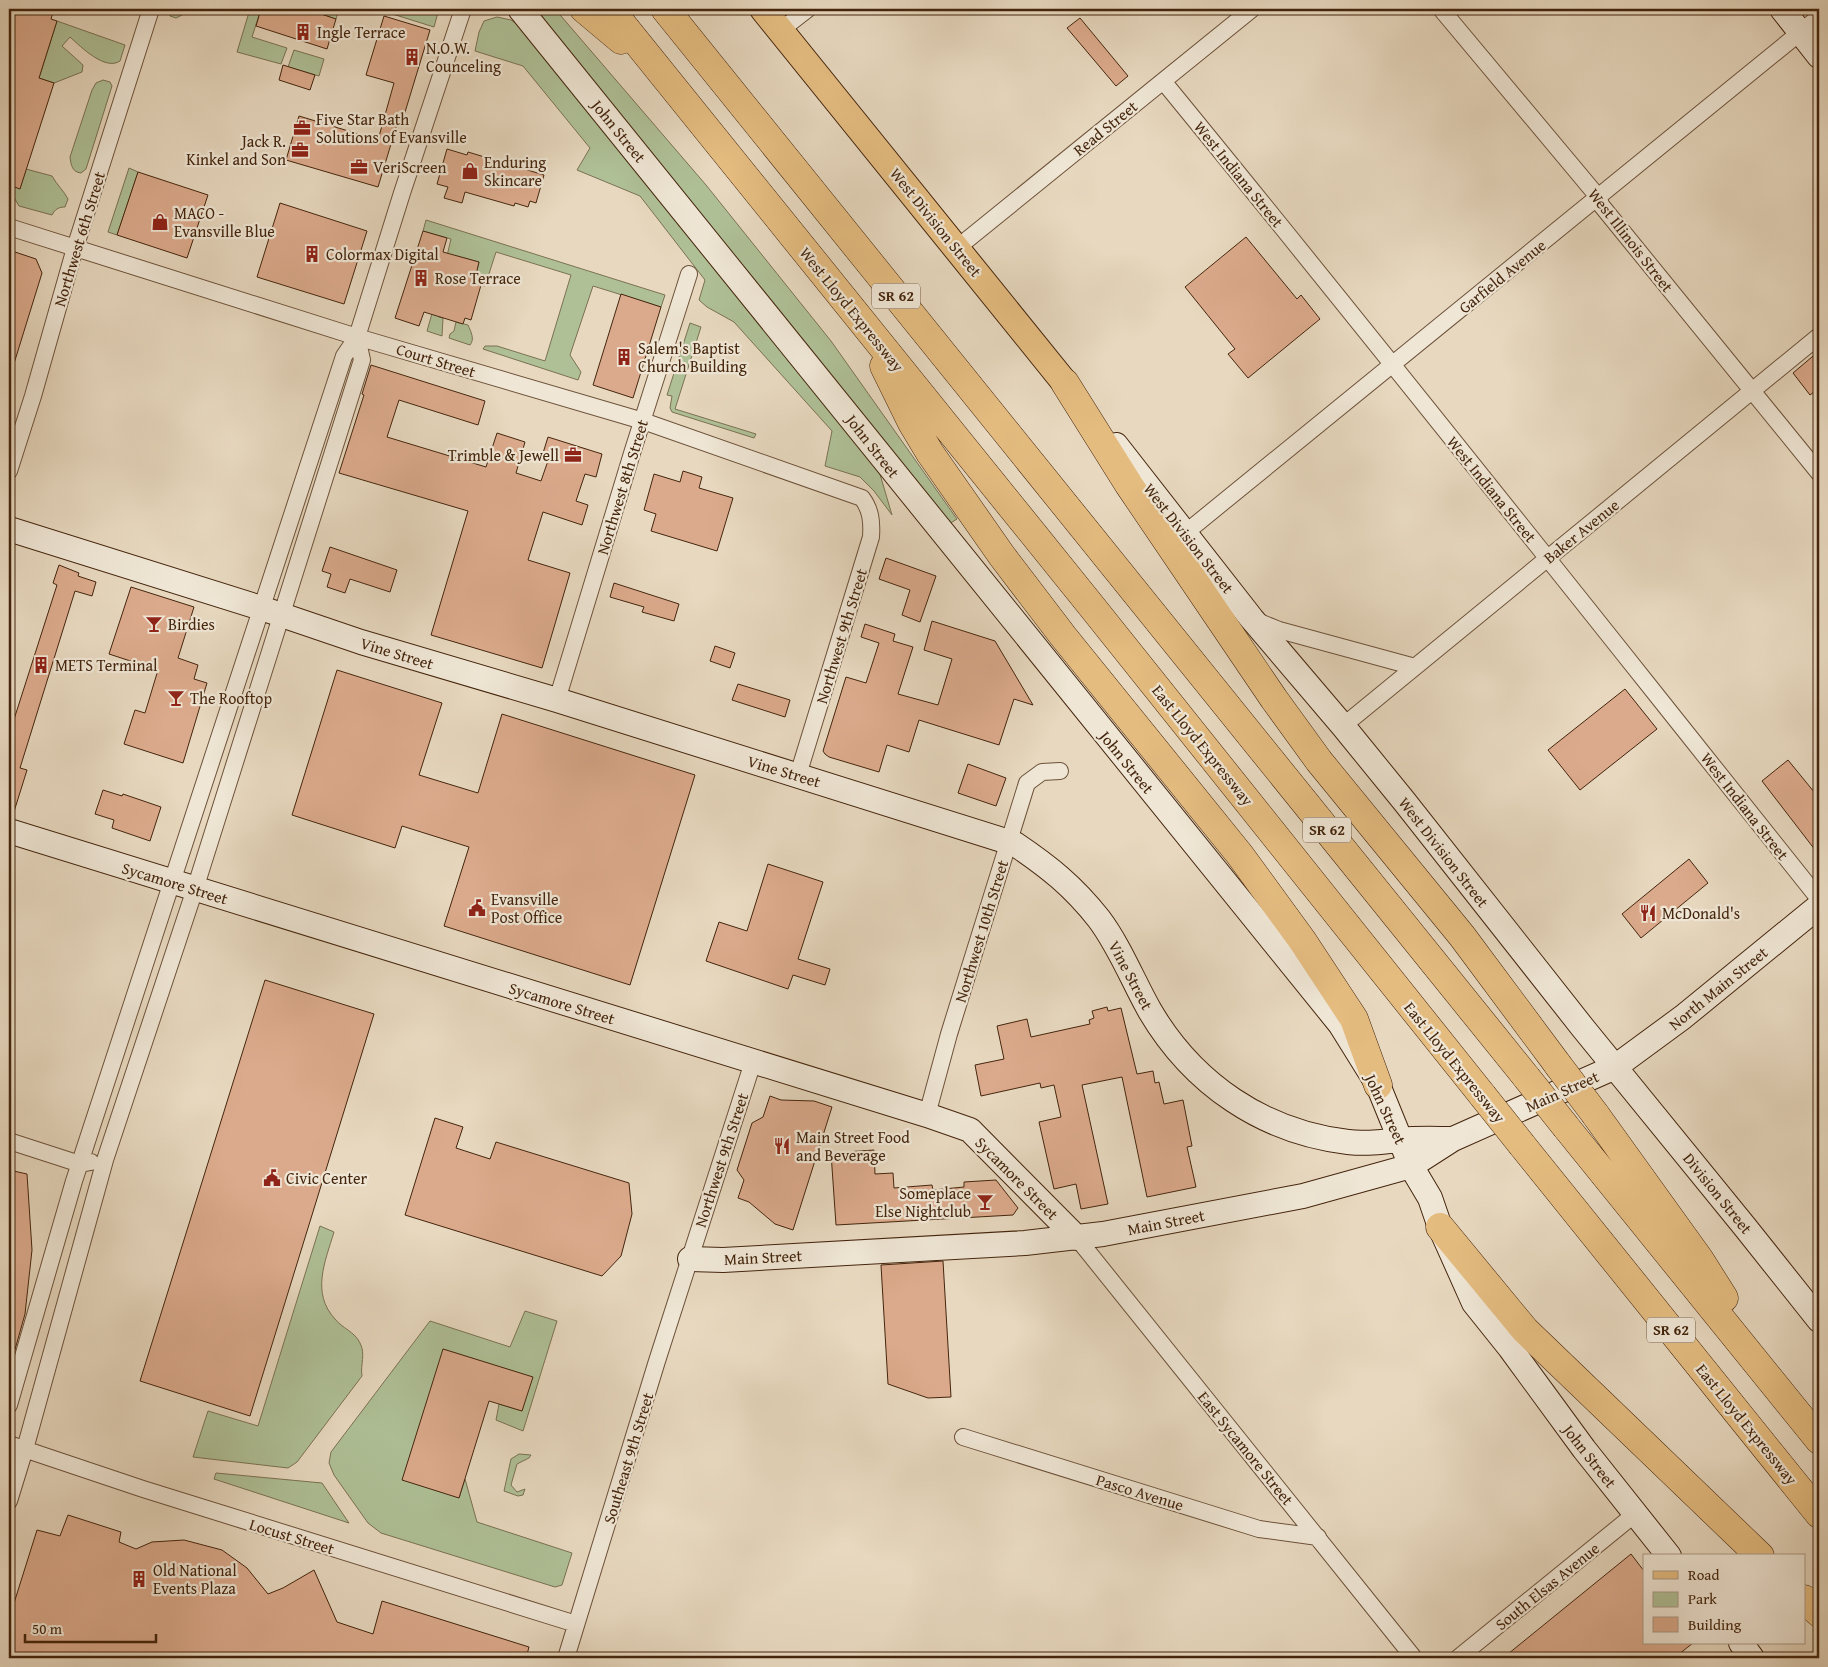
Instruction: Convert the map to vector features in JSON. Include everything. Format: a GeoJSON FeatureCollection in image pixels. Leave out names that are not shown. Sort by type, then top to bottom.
{"type":"FeatureCollection","features":[{"type":"Feature","properties":{"kind":"highway"},"geometry":{"type":"LineString","coordinates":[[584,9],[665,76]]}},
{"type":"Feature","properties":{"kind":"highway","name":"West Lloyd Expressway"},"geometry":{"type":"LineString","coordinates":[[610,9],[1093,608]]}},
{"type":"Feature","properties":{"kind":"highway","name":"SR 62"},"geometry":{"type":"LineString","coordinates":[[665,9],[1819,1440]]}},
{"type":"Feature","properties":{"kind":"highway"},"geometry":{"type":"LineString","coordinates":[[864,324],[912,423],[930,453],[1002,556],[1063,636],[1240,856],[1302,940],[1354,1019],[1378,1085]]}},
{"type":"Feature","properties":{"kind":"highway"},"geometry":{"type":"LineString","coordinates":[[1065,383],[1129,485],[1274,699],[1319,761],[1462,936],[1595,1114],[1700,1260],[1792,1405]]}},
{"type":"Feature","properties":{"kind":"highway","name":"East Lloyd Expressway"},"geometry":{"type":"LineString","coordinates":[[1093,608],[1819,1514]]}},
{"type":"Feature","properties":{"kind":"highway"},"geometry":{"type":"LineString","coordinates":[[1440,1227],[1525,1330],[1758,1554]]}},
{"type":"Feature","properties":{"kind":"highway"},"geometry":{"type":"LineString","coordinates":[[1806,1601],[1819,1614]]}},
{"type":"Feature","properties":{"kind":"main road","name":"John Street"},"geometry":{"type":"LineString","coordinates":[[520,9],[1340,1024],[1378,1085],[1411,1166],[1430,1198],[1440,1227],[1474,1303],[1510,1348],[1584,1449],[1667,1554]]}},
{"type":"Feature","properties":{"kind":"main road","name":"West Division Street"},"geometry":{"type":"LineString","coordinates":[[763,9],[1132,466],[1252,619],[1343,726],[1615,1067]]}},
{"type":"Feature","properties":{"kind":"main road"},"geometry":{"type":"LineString","coordinates":[[1782,9],[1819,56]]}},
{"type":"Feature","properties":{"kind":"main road","name":"Vine Street"},"geometry":{"type":"LineString","coordinates":[[9,529],[271,611],[360,642],[557,700],[1015,844],[1050,868],[1074,889],[1100,920],[1150,1012],[1182,1058],[1214,1087],[1236,1103],[1265,1118],[1307,1134],[1348,1142],[1376,1144],[1400,1140],[1453,1139]]}},
{"type":"Feature","properties":{"kind":"main road","name":"Sycamore Street"},"geometry":{"type":"LineString","coordinates":[[9,831],[927,1115],[970,1130],[1077,1238]]}},
{"type":"Feature","properties":{"kind":"main road","name":"North Main Street"},"geometry":{"type":"LineString","coordinates":[[1615,1067],[1683,1017],[1819,906]]}},
{"type":"Feature","properties":{"kind":"main road","name":"Main Street"},"geometry":{"type":"LineString","coordinates":[[690,1259],[723,1260],[1077,1238],[1303,1196],[1411,1166],[1453,1139],[1615,1067]]}},
{"type":"Feature","properties":{"kind":"main road","name":"Division Street"},"geometry":{"type":"LineString","coordinates":[[1615,1067],[1819,1320]]}},
{"type":"Feature","properties":{"kind":"main road"},"geometry":{"type":"LineString","coordinates":[[1741,1644],[1752,1658]]}},
{"type":"Feature","properties":{"kind":"street","name":"Northwest 6th Street"},"geometry":{"type":"LineString","coordinates":[[9,471],[33,396],[75,248],[151,9]]}},
{"type":"Feature","properties":{"kind":"street"},"geometry":{"type":"LineString","coordinates":[[9,1501],[184,885],[271,611],[362,360],[357,337],[458,19],[463,9]]}},
{"type":"Feature","properties":{"kind":"street"},"geometry":{"type":"LineString","coordinates":[[780,30],[808,9]]}},
{"type":"Feature","properties":{"kind":"street","name":"Read Street"},"geometry":{"type":"LineString","coordinates":[[957,248],[1252,9]]}},
{"type":"Feature","properties":{"kind":"street","name":"West Illinois Street"},"geometry":{"type":"LineString","coordinates":[[1440,9],[1598,198],[1601,205],[1819,473]]}},
{"type":"Feature","properties":{"kind":"street","name":"Garfield Avenue"},"geometry":{"type":"LineString","coordinates":[[1184,534],[1819,17]]}},
{"type":"Feature","properties":{"kind":"street","name":"West Indiana Street"},"geometry":{"type":"LineString","coordinates":[[1163,81],[1393,364],[1819,899]]}},
{"type":"Feature","properties":{"kind":"street","name":"Court Street"},"geometry":{"type":"LineString","coordinates":[[9,227],[357,337],[643,421],[862,498]]}},
{"type":"Feature","properties":{"kind":"street","name":"Northwest 8th Street"},"geometry":{"type":"LineString","coordinates":[[557,700],[689,274]]}},
{"type":"Feature","properties":{"kind":"street","name":"Baker Avenue"},"geometry":{"type":"LineString","coordinates":[[1343,726],[1819,336]]}},
{"type":"Feature","properties":{"kind":"street","name":"Northwest 9th Street"},"geometry":{"type":"LineString","coordinates":[[798,775],[871,537],[872,523],[869,507],[862,498]]}},
{"type":"Feature","properties":{"kind":"street"},"geometry":{"type":"LineString","coordinates":[[9,1405],[74,1181],[184,885],[271,611]]}},
{"type":"Feature","properties":{"kind":"street"},"geometry":{"type":"LineString","coordinates":[[1252,619],[1278,630],[1415,667]]}},
{"type":"Feature","properties":{"kind":"street","name":"Northwest 10th Street"},"geometry":{"type":"LineString","coordinates":[[927,1115],[949,1034],[1027,783],[1042,772],[1060,771]]}},
{"type":"Feature","properties":{"kind":"street","name":"Northwest 9th Street"},"geometry":{"type":"LineString","coordinates":[[690,1259],[752,1062]]}},
{"type":"Feature","properties":{"kind":"street"},"geometry":{"type":"LineString","coordinates":[[9,1141],[80,1164],[105,1160]]}},
{"type":"Feature","properties":{"kind":"street","name":"East Sycamore Street"},"geometry":{"type":"LineString","coordinates":[[1077,1238],[1414,1658]]}},
{"type":"Feature","properties":{"kind":"street","name":"Southeast 9th Street"},"geometry":{"type":"LineString","coordinates":[[566,1658],[690,1259]]}},
{"type":"Feature","properties":{"kind":"street","name":"Pasco Avenue"},"geometry":{"type":"LineString","coordinates":[[963,1437],[1259,1529],[1318,1537]]}},
{"type":"Feature","properties":{"kind":"street","name":"Locust Street"},"geometry":{"type":"LineString","coordinates":[[9,1444],[143,1489],[576,1624]]}},
{"type":"Feature","properties":{"kind":"street","name":"South Elsas Avenue"},"geometry":{"type":"LineString","coordinates":[[1458,1658],[1635,1514]]}},
{"type":"Feature","properties":{"kind":"green space"},"geometry":{"type":"Polygon","coordinates":[[[169,9],[184,9],[182,15],[176,18],[170,16],[169,9]]]}},
{"type":"Feature","properties":{"kind":"green space"},"geometry":{"type":"Polygon","coordinates":[[[250,9],[261,9],[252,37],[287,48],[281,64],[237,52],[250,9]]]}},
{"type":"Feature","properties":{"kind":"green space"},"geometry":{"type":"Polygon","coordinates":[[[306,9],[339,9],[336,19],[306,9]]]}},
{"type":"Feature","properties":{"kind":"green space"},"geometry":{"type":"Polygon","coordinates":[[[387,9],[439,9],[434,27],[386,12],[387,9]]]}},
{"type":"Feature","properties":{"kind":"green space"},"geometry":{"type":"Polygon","coordinates":[[[534,9],[555,9],[706,185],[831,341],[957,519],[949,524],[534,9]]]}},
{"type":"Feature","properties":{"kind":"green space"},"geometry":{"type":"Polygon","coordinates":[[[497,17],[511,20],[524,29],[879,471],[892,515],[874,491],[860,477],[825,466],[832,431],[734,322],[707,307],[699,300],[705,280],[640,196],[577,170],[590,148],[523,66],[475,51],[479,32],[484,21],[497,17]]]}},
{"type":"Feature","properties":{"kind":"green space"},"geometry":{"type":"Polygon","coordinates":[[[57,21],[125,45],[120,61],[107,63],[100,60],[87,52],[70,37],[62,46],[83,65],[82,72],[54,83],[39,78],[57,21]]]}},
{"type":"Feature","properties":{"kind":"green space"},"geometry":{"type":"Polygon","coordinates":[[[294,50],[324,59],[319,76],[288,67],[294,50]]]}},
{"type":"Feature","properties":{"kind":"green space"},"geometry":{"type":"Polygon","coordinates":[[[103,80],[110,82],[112,86],[86,169],[81,173],[72,168],[70,157],[92,90],[96,83],[103,80]]]}},
{"type":"Feature","properties":{"kind":"green space"},"geometry":{"type":"Polygon","coordinates":[[[129,168],[138,172],[117,235],[108,232],[129,168]]]}},
{"type":"Feature","properties":{"kind":"green space"},"geometry":{"type":"Polygon","coordinates":[[[26,169],[52,176],[68,199],[65,207],[57,209],[52,215],[19,206],[9,189],[9,185],[20,188],[26,169]]]}},
{"type":"Feature","properties":{"kind":"green space"},"geometry":{"type":"Polygon","coordinates":[[[426,220],[665,295],[661,307],[593,286],[570,355],[581,372],[578,380],[483,349],[485,346],[497,346],[545,361],[571,275],[496,252],[485,286],[474,283],[479,262],[457,256],[443,273],[451,239],[423,231],[426,220]]]}},
{"type":"Feature","properties":{"kind":"green space"},"geometry":{"type":"Polygon","coordinates":[[[433,310],[439,317],[443,318],[442,336],[427,331],[433,310]]]}},
{"type":"Feature","properties":{"kind":"green space"},"geometry":{"type":"Polygon","coordinates":[[[456,322],[468,325],[472,338],[470,345],[449,338],[450,334],[454,331],[456,322]]]}},
{"type":"Feature","properties":{"kind":"green space"},"geometry":{"type":"Polygon","coordinates":[[[690,323],[701,327],[675,409],[756,434],[754,438],[672,412],[670,408],[672,396],[667,395],[690,323]]]}},
{"type":"Feature","properties":{"kind":"green space"},"geometry":{"type":"Polygon","coordinates":[[[320,1226],[334,1232],[322,1277],[323,1299],[335,1319],[358,1339],[363,1351],[362,1376],[297,1462],[288,1468],[193,1457],[208,1411],[258,1426],[320,1226]]]}},
{"type":"Feature","properties":{"kind":"green space"},"geometry":{"type":"Polygon","coordinates":[[[525,1311],[557,1321],[523,1431],[496,1420],[499,1404],[522,1411],[532,1377],[443,1349],[459,1498],[465,1479],[477,1522],[572,1553],[562,1585],[555,1587],[381,1533],[368,1523],[334,1475],[329,1463],[331,1452],[430,1321],[510,1347],[525,1311]]]}},
{"type":"Feature","properties":{"kind":"green space"},"geometry":{"type":"Polygon","coordinates":[[[519,1454],[531,1455],[517,1464],[511,1485],[517,1492],[525,1489],[523,1495],[518,1496],[504,1491],[511,1459],[519,1454]]]}},
{"type":"Feature","properties":{"kind":"green space"},"geometry":{"type":"Polygon","coordinates":[[[216,1473],[322,1483],[349,1523],[214,1479],[216,1473]]]}},
{"type":"Feature","properties":{"kind":"building"},"geometry":{"type":"Polygon","coordinates":[[[9,9],[54,9],[51,19],[57,21],[39,78],[54,83],[20,189],[9,185],[9,9]]]}},
{"type":"Feature","properties":{"kind":"building","name":"Ingle Terrace"},"geometry":{"type":"Polygon","coordinates":[[[261,9],[306,9],[336,19],[327,49],[256,26],[261,9]]]}},
{"type":"Feature","properties":{"kind":"building"},"geometry":{"type":"Polygon","coordinates":[[[384,16],[430,30],[402,122],[398,121],[378,187],[286,160],[299,116],[378,140],[394,83],[366,75],[384,16]]]}},
{"type":"Feature","properties":{"kind":"building"},"geometry":{"type":"Polygon","coordinates":[[[1080,18],[1128,76],[1116,86],[1067,28],[1080,18]]]}},
{"type":"Feature","properties":{"kind":"building"},"geometry":{"type":"Polygon","coordinates":[[[283,65],[315,75],[310,90],[279,80],[283,65]]]}},
{"type":"Feature","properties":{"kind":"building"},"geometry":{"type":"Polygon","coordinates":[[[447,149],[467,155],[468,152],[544,175],[536,203],[530,201],[528,207],[515,203],[514,206],[465,192],[462,203],[444,198],[448,187],[437,184],[447,149]]]}},
{"type":"Feature","properties":{"kind":"building","name":"MACO - Evansville Blue"},"geometry":{"type":"Polygon","coordinates":[[[138,172],[208,195],[187,258],[117,235],[138,172]]]}},
{"type":"Feature","properties":{"kind":"building","name":"Colormax Digital"},"geometry":{"type":"Polygon","coordinates":[[[280,203],[367,231],[344,304],[257,277],[280,203]]]}},
{"type":"Feature","properties":{"kind":"building"},"geometry":{"type":"Polygon","coordinates":[[[423,231],[447,238],[443,252],[479,262],[474,283],[481,285],[471,320],[465,318],[463,324],[424,312],[419,326],[395,318],[423,231]]]}},
{"type":"Feature","properties":{"kind":"building"},"geometry":{"type":"Polygon","coordinates":[[[1246,237],[1297,299],[1301,295],[1320,319],[1248,378],[1228,354],[1235,349],[1185,287],[1246,237]]]}},
{"type":"Feature","properties":{"kind":"building"},"geometry":{"type":"Polygon","coordinates":[[[9,250],[36,259],[42,273],[12,370],[9,369],[9,250]]]}},
{"type":"Feature","properties":{"kind":"building","name":"Salem's Baptist Church Building"},"geometry":{"type":"Polygon","coordinates":[[[621,294],[661,307],[633,398],[593,385],[621,294]]]}},
{"type":"Feature","properties":{"kind":"building"},"geometry":{"type":"Polygon","coordinates":[[[1819,351],[1819,388],[1810,395],[1793,373],[1819,351]]]}},
{"type":"Feature","properties":{"kind":"building"},"geometry":{"type":"Polygon","coordinates":[[[371,365],[485,401],[478,425],[399,400],[387,437],[486,467],[497,433],[525,442],[516,473],[541,481],[550,455],[543,453],[548,437],[602,454],[596,477],[585,474],[576,501],[588,505],[582,525],[543,512],[528,560],[570,573],[542,668],[431,635],[468,511],[339,473],[364,395],[362,394],[371,365]]]}},
{"type":"Feature","properties":{"kind":"building"},"geometry":{"type":"Polygon","coordinates":[[[683,471],[702,477],[699,488],[733,498],[717,551],[651,531],[656,514],[644,510],[654,474],[680,482],[683,471]]]}},
{"type":"Feature","properties":{"kind":"building"},"geometry":{"type":"Polygon","coordinates":[[[330,547],[397,570],[390,592],[350,579],[345,593],[327,587],[331,574],[322,571],[330,547]]]}},
{"type":"Feature","properties":{"kind":"building"},"geometry":{"type":"Polygon","coordinates":[[[886,558],[936,576],[920,622],[902,615],[910,590],[879,579],[886,558]]]}},
{"type":"Feature","properties":{"kind":"building","name":"METS Terminal"},"geometry":{"type":"Polygon","coordinates":[[[59,565],[79,573],[78,576],[96,582],[92,596],[75,591],[20,768],[27,770],[12,818],[9,818],[9,735],[57,585],[53,583],[59,565]]]}},
{"type":"Feature","properties":{"kind":"building"},"geometry":{"type":"Polygon","coordinates":[[[614,583],[679,604],[674,621],[642,612],[644,607],[610,597],[614,583]]]}},
{"type":"Feature","properties":{"kind":"building"},"geometry":{"type":"Polygon","coordinates":[[[131,587],[194,607],[178,658],[198,665],[194,679],[207,683],[183,763],[124,744],[135,710],[145,713],[158,670],[109,654],[131,587]]]}},
{"type":"Feature","properties":{"kind":"building"},"geometry":{"type":"Polygon","coordinates":[[[932,621],[995,641],[1033,705],[1014,699],[999,745],[919,720],[909,752],[887,745],[879,772],[829,757],[825,754],[823,751],[846,677],[866,683],[879,643],[861,637],[865,624],[895,634],[893,641],[913,647],[898,694],[938,705],[952,659],[924,650],[932,621]]]}},
{"type":"Feature","properties":{"kind":"building"},"geometry":{"type":"Polygon","coordinates":[[[715,646],[735,653],[730,668],[710,661],[715,646]]]}},
{"type":"Feature","properties":{"kind":"building"},"geometry":{"type":"Polygon","coordinates":[[[337,670],[442,703],[419,775],[478,793],[502,714],[695,775],[630,985],[444,926],[469,847],[402,826],[395,848],[292,815],[337,670]]]}},
{"type":"Feature","properties":{"kind":"building"},"geometry":{"type":"Polygon","coordinates":[[[738,684],[790,700],[785,717],[732,700],[738,684]]]}},
{"type":"Feature","properties":{"kind":"building"},"geometry":{"type":"Polygon","coordinates":[[[1625,689],[1657,729],[1580,790],[1548,750],[1625,689]]]}},
{"type":"Feature","properties":{"kind":"building"},"geometry":{"type":"Polygon","coordinates":[[[1788,760],[1819,798],[1819,855],[1762,781],[1788,760]]]}},
{"type":"Feature","properties":{"kind":"building"},"geometry":{"type":"Polygon","coordinates":[[[968,764],[1006,778],[996,806],[958,793],[968,764]]]}},
{"type":"Feature","properties":{"kind":"building"},"geometry":{"type":"Polygon","coordinates":[[[103,790],[122,796],[123,794],[161,807],[150,841],[112,828],[114,820],[95,814],[103,790]]]}},
{"type":"Feature","properties":{"kind":"building"},"geometry":{"type":"Polygon","coordinates":[[[1689,859],[1708,883],[1641,938],[1622,914],[1689,859]]]}},
{"type":"Feature","properties":{"kind":"building"},"geometry":{"type":"Polygon","coordinates":[[[768,864],[823,882],[798,959],[830,969],[825,985],[793,975],[788,989],[706,961],[719,922],[747,931],[768,864]]]}},
{"type":"Feature","properties":{"kind":"building"},"geometry":{"type":"Polygon","coordinates":[[[265,980],[374,1014],[250,1416],[140,1381],[265,980]]]}},
{"type":"Feature","properties":{"kind":"building"},"geometry":{"type":"Polygon","coordinates":[[[1107,1007],[1108,1011],[1121,1008],[1137,1074],[1153,1071],[1155,1083],[1159,1082],[1164,1104],[1183,1100],[1192,1146],[1187,1147],[1196,1187],[1147,1197],[1122,1077],[1082,1085],[1108,1204],[1081,1209],[1076,1184],[1054,1189],[1039,1122],[1061,1117],[1054,1085],[1041,1088],[1040,1083],[981,1096],[975,1065],[1004,1059],[997,1026],[1027,1019],[1031,1037],[1090,1024],[1089,1020],[1094,1018],[1092,1011],[1107,1007]]]}},
{"type":"Feature","properties":{"kind":"building","name":"Main Street Food and Beverage"},"geometry":{"type":"Polygon","coordinates":[[[770,1096],[781,1100],[814,1101],[832,1107],[793,1230],[775,1224],[749,1202],[738,1198],[744,1180],[737,1170],[752,1123],[763,1117],[770,1096]]]}},
{"type":"Feature","properties":{"kind":"building"},"geometry":{"type":"Polygon","coordinates":[[[435,1118],[463,1127],[456,1148],[490,1159],[496,1142],[629,1183],[632,1214],[621,1256],[602,1276],[405,1215],[435,1118]]]}},
{"type":"Feature","properties":{"kind":"building"},"geometry":{"type":"Polygon","coordinates":[[[874,1150],[875,1174],[893,1173],[894,1188],[932,1185],[933,1190],[964,1187],[964,1182],[996,1180],[1018,1208],[1013,1215],[836,1225],[831,1153],[874,1150]]]}},
{"type":"Feature","properties":{"kind":"building"},"geometry":{"type":"Polygon","coordinates":[[[9,1170],[27,1174],[32,1250],[25,1314],[12,1360],[9,1359],[9,1170]]]}},
{"type":"Feature","properties":{"kind":"building"},"geometry":{"type":"Polygon","coordinates":[[[943,1261],[951,1397],[928,1398],[888,1384],[881,1265],[943,1261]]]}},
{"type":"Feature","properties":{"kind":"building"},"geometry":{"type":"Polygon","coordinates":[[[443,1349],[533,1377],[522,1411],[489,1401],[459,1498],[402,1480],[443,1349]]]}},
{"type":"Feature","properties":{"kind":"building","name":"Old National Events Plaza"},"geometry":{"type":"Polygon","coordinates":[[[68,1515],[121,1532],[119,1542],[136,1549],[152,1542],[184,1540],[222,1550],[247,1568],[268,1594],[283,1588],[314,1570],[337,1622],[373,1634],[382,1601],[529,1647],[526,1658],[9,1658],[9,1619],[37,1530],[60,1536],[68,1515]]]}},
{"type":"Feature","properties":{"kind":"building"},"geometry":{"type":"Polygon","coordinates":[[[1631,1554],[1643,1570],[1643,1644],[1692,1644],[1674,1658],[1503,1658],[1631,1554]]]}},
{"type":"Feature","properties":{"kind":"place","name":"Ingle Terrace"},"geometry":{"type":"Point","coordinates":[303,32]}},
{"type":"Feature","properties":{"kind":"place","name":"N.O.W. Counceling"},"geometry":{"type":"Point","coordinates":[412,57]}},
{"type":"Feature","properties":{"kind":"place","name":"Five Star Bath Solutions of Evansville"},"geometry":{"type":"Point","coordinates":[302,128]}},
{"type":"Feature","properties":{"kind":"place","name":"Jack R. Kinkel and Son"},"geometry":{"type":"Point","coordinates":[300,150]}},
{"type":"Feature","properties":{"kind":"place","name":"VeriScreen"},"geometry":{"type":"Point","coordinates":[359,167]}},
{"type":"Feature","properties":{"kind":"place","name":"Enduring Skincare"},"geometry":{"type":"Point","coordinates":[470,171]}},
{"type":"Feature","properties":{"kind":"place","name":"MACO - Evansville Blue"},"geometry":{"type":"Point","coordinates":[160,222]}},
{"type":"Feature","properties":{"kind":"place","name":"Colormax Digital"},"geometry":{"type":"Point","coordinates":[312,254]}},
{"type":"Feature","properties":{"kind":"place","name":"Rose Terrace"},"geometry":{"type":"Point","coordinates":[421,278]}},
{"type":"Feature","properties":{"kind":"place","name":"Salem's Baptist Church Building"},"geometry":{"type":"Point","coordinates":[624,357]}},
{"type":"Feature","properties":{"kind":"place","name":"Trimble & Jewell"},"geometry":{"type":"Point","coordinates":[573,455]}},
{"type":"Feature","properties":{"kind":"place","name":"Birdies"},"geometry":{"type":"Point","coordinates":[154,624]}},
{"type":"Feature","properties":{"kind":"place","name":"METS Terminal"},"geometry":{"type":"Point","coordinates":[41,665]}},
{"type":"Feature","properties":{"kind":"place","name":"The Rooftop"},"geometry":{"type":"Point","coordinates":[176,698]}},
{"type":"Feature","properties":{"kind":"place","name":"Evansville Post Office"},"geometry":{"type":"Point","coordinates":[477,908]}},
{"type":"Feature","properties":{"kind":"place","name":"McDonald's"},"geometry":{"type":"Point","coordinates":[1648,913]}},
{"type":"Feature","properties":{"kind":"place","name":"Main Street Food and Beverage"},"geometry":{"type":"Point","coordinates":[782,1146]}},
{"type":"Feature","properties":{"kind":"place","name":"Civic Center"},"geometry":{"type":"Point","coordinates":[272,1178]}},
{"type":"Feature","properties":{"kind":"place","name":"Someplace Else Nightclub"},"geometry":{"type":"Point","coordinates":[985,1202]}},
{"type":"Feature","properties":{"kind":"place","name":"Old National Events Plaza"},"geometry":{"type":"Point","coordinates":[139,1579]}}]}
